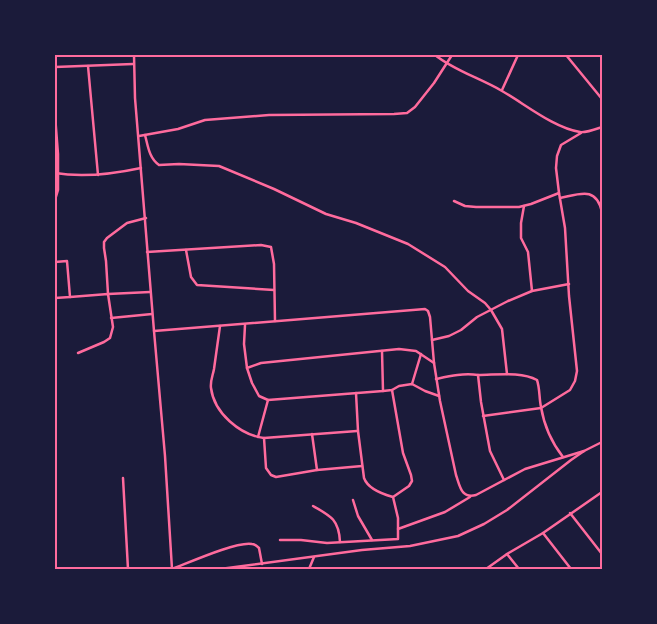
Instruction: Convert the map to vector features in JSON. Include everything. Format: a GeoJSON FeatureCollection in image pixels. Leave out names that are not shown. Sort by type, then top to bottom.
{"type":"FeatureCollection","features":[{"type":"Feature","properties":{"kind":"street"},"geometry":{"type":"LineString","coordinates":[[134,55],[150,292],[165,456],[172,569],[233,546],[246,544],[254,544],[259,548],[262,564]]}},
{"type":"Feature","properties":{"kind":"street"},"geometry":{"type":"LineString","coordinates":[[435,55],[446,64],[502,91],[550,120],[581,132]]}},
{"type":"Feature","properties":{"kind":"street"},"geometry":{"type":"LineString","coordinates":[[139,136],[178,129],[205,120],[268,115],[407,113],[415,107],[434,83],[452,55]]}},
{"type":"Feature","properties":{"kind":"street"},"geometry":{"type":"LineString","coordinates":[[502,91],[518,55]]}},
{"type":"Feature","properties":{"kind":"street"},"geometry":{"type":"LineString","coordinates":[[566,55],[602,99]]}},
{"type":"Feature","properties":{"kind":"street"},"geometry":{"type":"LineString","coordinates":[[55,67],[134,64]]}},
{"type":"Feature","properties":{"kind":"street"},"geometry":{"type":"LineString","coordinates":[[88,66],[98,175]]}},
{"type":"Feature","properties":{"kind":"street"},"geometry":{"type":"LineString","coordinates":[[55,115],[58,154],[56,173],[58,190],[55,200]]}},
{"type":"Feature","properties":{"kind":"street"},"geometry":{"type":"LineString","coordinates":[[483,416],[541,408],[570,390],[575,380],[577,371],[565,228],[556,168],[557,156],[562,145],[581,132],[602,127]]}},
{"type":"Feature","properties":{"kind":"street"},"geometry":{"type":"LineString","coordinates":[[146,135],[149,152],[159,165],[219,166],[326,214],[356,223],[408,244],[444,267],[491,310],[502,329],[507,374]]}},
{"type":"Feature","properties":{"kind":"street"},"geometry":{"type":"LineString","coordinates":[[56,173],[76,176],[98,175],[120,173],[141,168]]}},
{"type":"Feature","properties":{"kind":"street"},"geometry":{"type":"LineString","coordinates":[[454,201],[465,206],[519,207],[559,193]]}},
{"type":"Feature","properties":{"kind":"street"},"geometry":{"type":"LineString","coordinates":[[560,198],[578,194],[590,194],[600,202],[602,212]]}},
{"type":"Feature","properties":{"kind":"street"},"geometry":{"type":"LineString","coordinates":[[524,206],[521,238],[528,252],[532,291]]}},
{"type":"Feature","properties":{"kind":"street"},"geometry":{"type":"LineString","coordinates":[[78,353],[110,338],[112,327],[104,248],[106,238],[127,223],[146,218]]}},
{"type":"Feature","properties":{"kind":"street"},"geometry":{"type":"LineString","coordinates":[[148,252],[261,245],[271,247],[274,264],[275,322]]}},
{"type":"Feature","properties":{"kind":"street"},"geometry":{"type":"LineString","coordinates":[[186,250],[191,277],[197,285],[274,290]]}},
{"type":"Feature","properties":{"kind":"street"},"geometry":{"type":"LineString","coordinates":[[55,262],[67,261],[70,297]]}},
{"type":"Feature","properties":{"kind":"street"},"geometry":{"type":"LineString","coordinates":[[432,340],[449,336],[461,330],[477,317],[532,291],[569,284]]}},
{"type":"Feature","properties":{"kind":"street"},"geometry":{"type":"LineString","coordinates":[[55,298],[150,292]]}},
{"type":"Feature","properties":{"kind":"street"},"geometry":{"type":"LineString","coordinates":[[154,331],[428,310],[439,396],[460,486],[463,493],[471,496]]}},
{"type":"Feature","properties":{"kind":"street"},"geometry":{"type":"LineString","coordinates":[[111,318],[152,314]]}},
{"type":"Feature","properties":{"kind":"street"},"geometry":{"type":"LineString","coordinates":[[245,324],[244,344],[247,368],[259,396],[268,400],[383,391],[412,384],[439,396]]}},
{"type":"Feature","properties":{"kind":"street"},"geometry":{"type":"LineString","coordinates":[[220,326],[211,387],[217,406],[228,420],[244,432],[264,438],[358,431]]}},
{"type":"Feature","properties":{"kind":"street"},"geometry":{"type":"LineString","coordinates":[[247,368],[261,363],[388,349],[411,350],[434,363]]}},
{"type":"Feature","properties":{"kind":"street"},"geometry":{"type":"LineString","coordinates":[[382,351],[383,391]]}},
{"type":"Feature","properties":{"kind":"street"},"geometry":{"type":"LineString","coordinates":[[412,384],[421,354]]}},
{"type":"Feature","properties":{"kind":"street"},"geometry":{"type":"LineString","coordinates":[[436,379],[454,375],[507,374],[532,377],[537,380],[541,408],[550,436],[563,457]]}},
{"type":"Feature","properties":{"kind":"street"},"geometry":{"type":"LineString","coordinates":[[478,376],[490,451],[504,480]]}},
{"type":"Feature","properties":{"kind":"street"},"geometry":{"type":"LineString","coordinates":[[356,393],[358,431],[365,483],[380,494],[393,497],[409,486],[412,481],[412,475],[403,453],[392,390]]}},
{"type":"Feature","properties":{"kind":"street"},"geometry":{"type":"LineString","coordinates":[[258,437],[268,400]]}},
{"type":"Feature","properties":{"kind":"street"},"geometry":{"type":"LineString","coordinates":[[312,434],[317,470]]}},
{"type":"Feature","properties":{"kind":"street"},"geometry":{"type":"LineString","coordinates":[[264,438],[266,468],[270,475],[276,477],[317,470],[362,466]]}},
{"type":"Feature","properties":{"kind":"street"},"geometry":{"type":"LineString","coordinates":[[220,569],[410,546],[458,536],[484,524],[507,510],[571,460],[602,442]]}},
{"type":"Feature","properties":{"kind":"street"},"geometry":{"type":"LineString","coordinates":[[398,529],[445,512],[471,496],[525,469],[584,451]]}},
{"type":"Feature","properties":{"kind":"street"},"geometry":{"type":"LineString","coordinates":[[123,478],[128,569]]}},
{"type":"Feature","properties":{"kind":"street"},"geometry":{"type":"LineString","coordinates":[[486,569],[602,492]]}},
{"type":"Feature","properties":{"kind":"street"},"geometry":{"type":"LineString","coordinates":[[393,497],[398,518],[399,546]]}},
{"type":"Feature","properties":{"kind":"street"},"geometry":{"type":"LineString","coordinates":[[354,500],[358,516],[372,540]]}},
{"type":"Feature","properties":{"kind":"street"},"geometry":{"type":"LineString","coordinates":[[313,506],[329,515],[334,521],[339,532],[340,542]]}},
{"type":"Feature","properties":{"kind":"street"},"geometry":{"type":"LineString","coordinates":[[570,513],[602,554]]}},
{"type":"Feature","properties":{"kind":"street"},"geometry":{"type":"LineString","coordinates":[[543,532],[570,569]]}},
{"type":"Feature","properties":{"kind":"street"},"geometry":{"type":"LineString","coordinates":[[280,540],[340,542],[398,538]]}},
{"type":"Feature","properties":{"kind":"street"},"geometry":{"type":"LineString","coordinates":[[508,554],[519,569]]}},
{"type":"Feature","properties":{"kind":"street"},"geometry":{"type":"LineString","coordinates":[[309,569],[314,557]]}}]}
